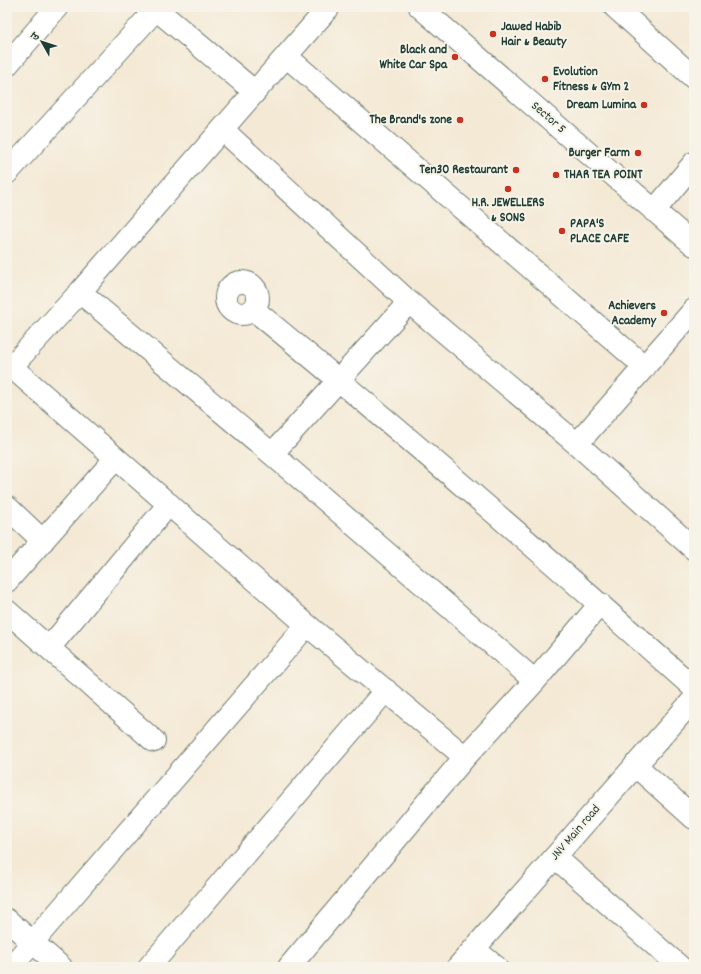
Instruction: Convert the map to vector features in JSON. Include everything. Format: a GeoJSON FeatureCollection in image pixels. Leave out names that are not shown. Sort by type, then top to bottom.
{"type":"FeatureCollection","features":[{"type":"Feature","properties":{"kind":"street"},"geometry":{"type":"LineString","coordinates":[[7,65],[57,7]]}},
{"type":"Feature","properties":{"kind":"street"},"geometry":{"type":"LineString","coordinates":[[329,7],[80,292],[9,365],[307,625],[465,757]]}},
{"type":"Feature","properties":{"kind":"street","name":"Sector 5"},"geometry":{"type":"LineString","coordinates":[[420,7],[694,245]]}},
{"type":"Feature","properties":{"kind":"street"},"geometry":{"type":"LineString","coordinates":[[615,7],[694,78]]}},
{"type":"Feature","properties":{"kind":"street"},"geometry":{"type":"LineString","coordinates":[[7,173],[157,8],[254,92]]}},
{"type":"Feature","properties":{"kind":"street"},"geometry":{"type":"LineString","coordinates":[[286,56],[645,367]]}},
{"type":"Feature","properties":{"kind":"street"},"geometry":{"type":"LineString","coordinates":[[223,130],[409,302],[577,444],[694,549]]}},
{"type":"Feature","properties":{"kind":"street"},"geometry":{"type":"LineString","coordinates":[[654,211],[694,164]]}},
{"type":"Feature","properties":{"kind":"street"},"geometry":{"type":"LineString","coordinates":[[80,292],[272,454],[535,681]]}},
{"type":"Feature","properties":{"kind":"street"},"geometry":{"type":"LineString","coordinates":[[272,454],[409,302]]}},
{"type":"Feature","properties":{"kind":"street"},"geometry":{"type":"LineString","coordinates":[[254,310],[339,379],[600,604],[694,688]]}},
{"type":"Feature","properties":{"kind":"street"},"geometry":{"type":"LineString","coordinates":[[577,444],[694,310]]}},
{"type":"Feature","properties":{"kind":"street"},"geometry":{"type":"LineString","coordinates":[[7,581],[116,458]]}},
{"type":"Feature","properties":{"kind":"street"},"geometry":{"type":"LineString","coordinates":[[49,648],[169,504]]}},
{"type":"Feature","properties":{"kind":"street"},"geometry":{"type":"LineString","coordinates":[[7,506],[43,541]]}},
{"type":"Feature","properties":{"kind":"street"},"geometry":{"type":"LineString","coordinates":[[288,967],[465,757],[535,681],[600,604]]}},
{"type":"Feature","properties":{"kind":"street"},"geometry":{"type":"LineString","coordinates":[[7,611],[154,741]]}},
{"type":"Feature","properties":{"kind":"street"},"geometry":{"type":"LineString","coordinates":[[11,967],[307,625]]}},
{"type":"Feature","properties":{"kind":"street"},"geometry":{"type":"LineString","coordinates":[[149,967],[386,690]]}},
{"type":"Feature","properties":{"kind":"street","name":"JNV Main road"},"geometry":{"type":"LineString","coordinates":[[458,967],[694,699]]}},
{"type":"Feature","properties":{"kind":"street"},"geometry":{"type":"LineString","coordinates":[[635,765],[694,818]]}},
{"type":"Feature","properties":{"kind":"street"},"geometry":{"type":"LineString","coordinates":[[555,857],[680,967]]}},
{"type":"Feature","properties":{"kind":"street"},"geometry":{"type":"LineString","coordinates":[[7,920],[61,967]]}},
{"type":"Feature","properties":{"kind":"street"},"geometry":{"type":"LineString","coordinates":[[474,949],[496,967]]}},
{"type":"Feature","properties":{"kind":"place","name":"Jawed Habib Hair & Beauty"},"geometry":{"type":"Point","coordinates":[493,34]}},
{"type":"Feature","properties":{"kind":"place","name":"Black and White Car Spa"},"geometry":{"type":"Point","coordinates":[455,57]}},
{"type":"Feature","properties":{"kind":"place","name":"Evolution Fitness & GYm 2"},"geometry":{"type":"Point","coordinates":[545,79]}},
{"type":"Feature","properties":{"kind":"place","name":"Dream Lumina"},"geometry":{"type":"Point","coordinates":[644,105]}},
{"type":"Feature","properties":{"kind":"place","name":"The Brand's zone"},"geometry":{"type":"Point","coordinates":[460,120]}},
{"type":"Feature","properties":{"kind":"place","name":"Burger Farm"},"geometry":{"type":"Point","coordinates":[638,153]}},
{"type":"Feature","properties":{"kind":"place","name":"Ten30 Restaurant"},"geometry":{"type":"Point","coordinates":[516,170]}},
{"type":"Feature","properties":{"kind":"place","name":"THAR TEA POINT"},"geometry":{"type":"Point","coordinates":[556,175]}},
{"type":"Feature","properties":{"kind":"place","name":"H.R. JEWELLERS & SONS"},"geometry":{"type":"Point","coordinates":[508,189]}},
{"type":"Feature","properties":{"kind":"place","name":"PAPA'S PLACE CAFE"},"geometry":{"type":"Point","coordinates":[562,231]}},
{"type":"Feature","properties":{"kind":"place","name":"Achievers Academy"},"geometry":{"type":"Point","coordinates":[664,313]}}]}
